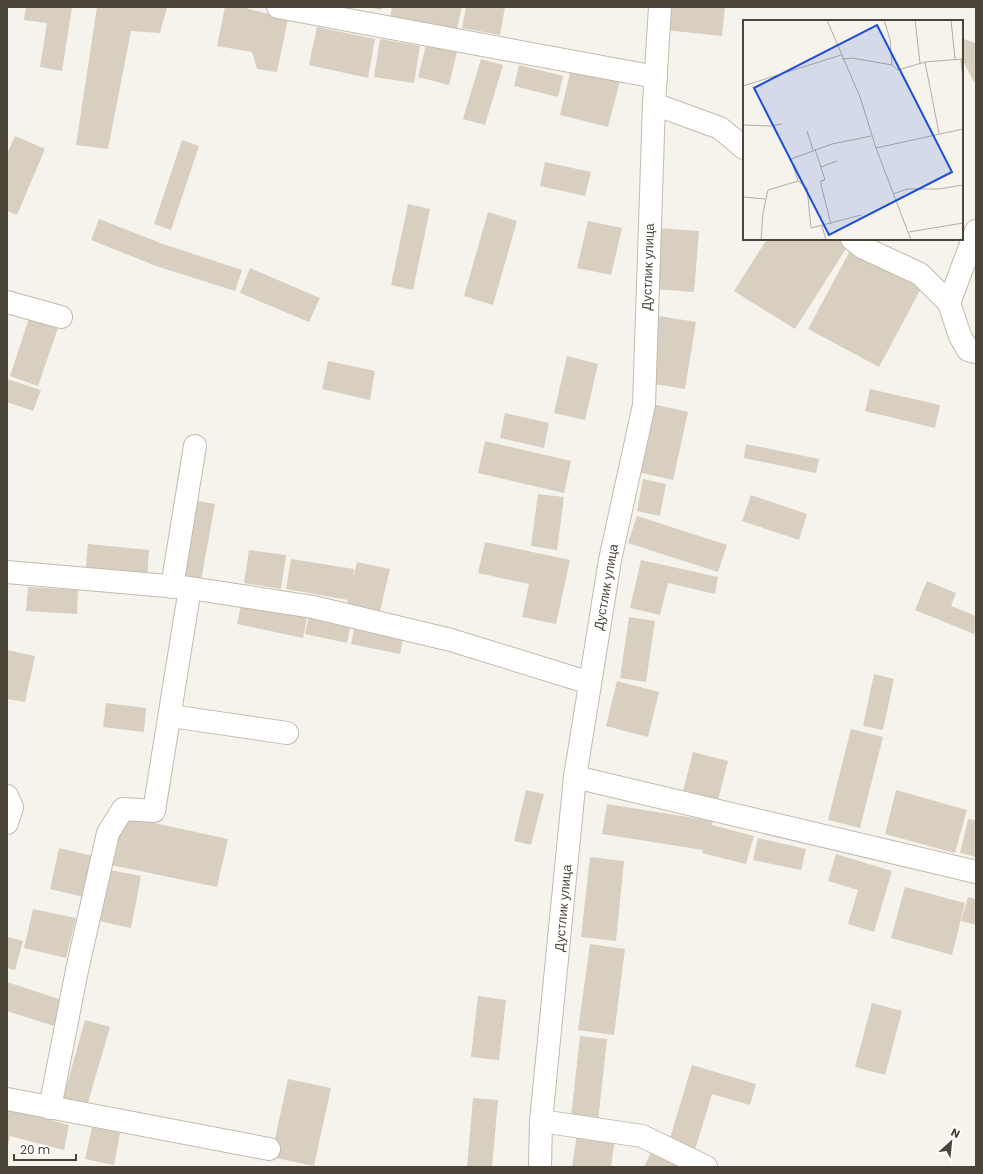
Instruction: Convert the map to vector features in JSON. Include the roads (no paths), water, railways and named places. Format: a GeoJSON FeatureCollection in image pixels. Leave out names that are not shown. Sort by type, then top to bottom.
{"type":"FeatureCollection","features":[{"type":"Feature","properties":{"kind":"street"},"geometry":{"type":"LineString","coordinates":[[278,7],[656,77]]}},
{"type":"Feature","properties":{"kind":"street","name":"Дустлик улица"},"geometry":{"type":"LineString","coordinates":[[540,1167],[541,1121],[575,777],[610,560],[644,405],[654,104],[660,7]]}},
{"type":"Feature","properties":{"kind":"street"},"geometry":{"type":"LineString","coordinates":[[654,104],[720,128],[743,147]]}},
{"type":"Feature","properties":{"kind":"street"},"geometry":{"type":"LineString","coordinates":[[949,303],[976,231]]}},
{"type":"Feature","properties":{"kind":"street"},"geometry":{"type":"LineString","coordinates":[[853,240],[862,247],[920,274],[949,303],[968,350],[976,352]]}},
{"type":"Feature","properties":{"kind":"street"},"geometry":{"type":"LineString","coordinates":[[7,302],[60,317]]}},
{"type":"Feature","properties":{"kind":"street"},"geometry":{"type":"LineString","coordinates":[[50,1108],[77,970],[108,833],[123,809],[154,811],[170,716],[195,446]]}},
{"type":"Feature","properties":{"kind":"street"},"geometry":{"type":"LineString","coordinates":[[7,572],[181,588],[313,607],[451,640],[590,683]]}},
{"type":"Feature","properties":{"kind":"street"},"geometry":{"type":"LineString","coordinates":[[170,716],[287,733]]}},
{"type":"Feature","properties":{"kind":"street"},"geometry":{"type":"LineString","coordinates":[[575,777],[976,872]]}},
{"type":"Feature","properties":{"kind":"street"},"geometry":{"type":"LineString","coordinates":[[7,796],[12,807],[7,823]]}},
{"type":"Feature","properties":{"kind":"street"},"geometry":{"type":"LineString","coordinates":[[7,1099],[270,1149]]}},
{"type":"Feature","properties":{"kind":"street"},"geometry":{"type":"LineString","coordinates":[[541,1121],[642,1136],[706,1167]]}}]}
